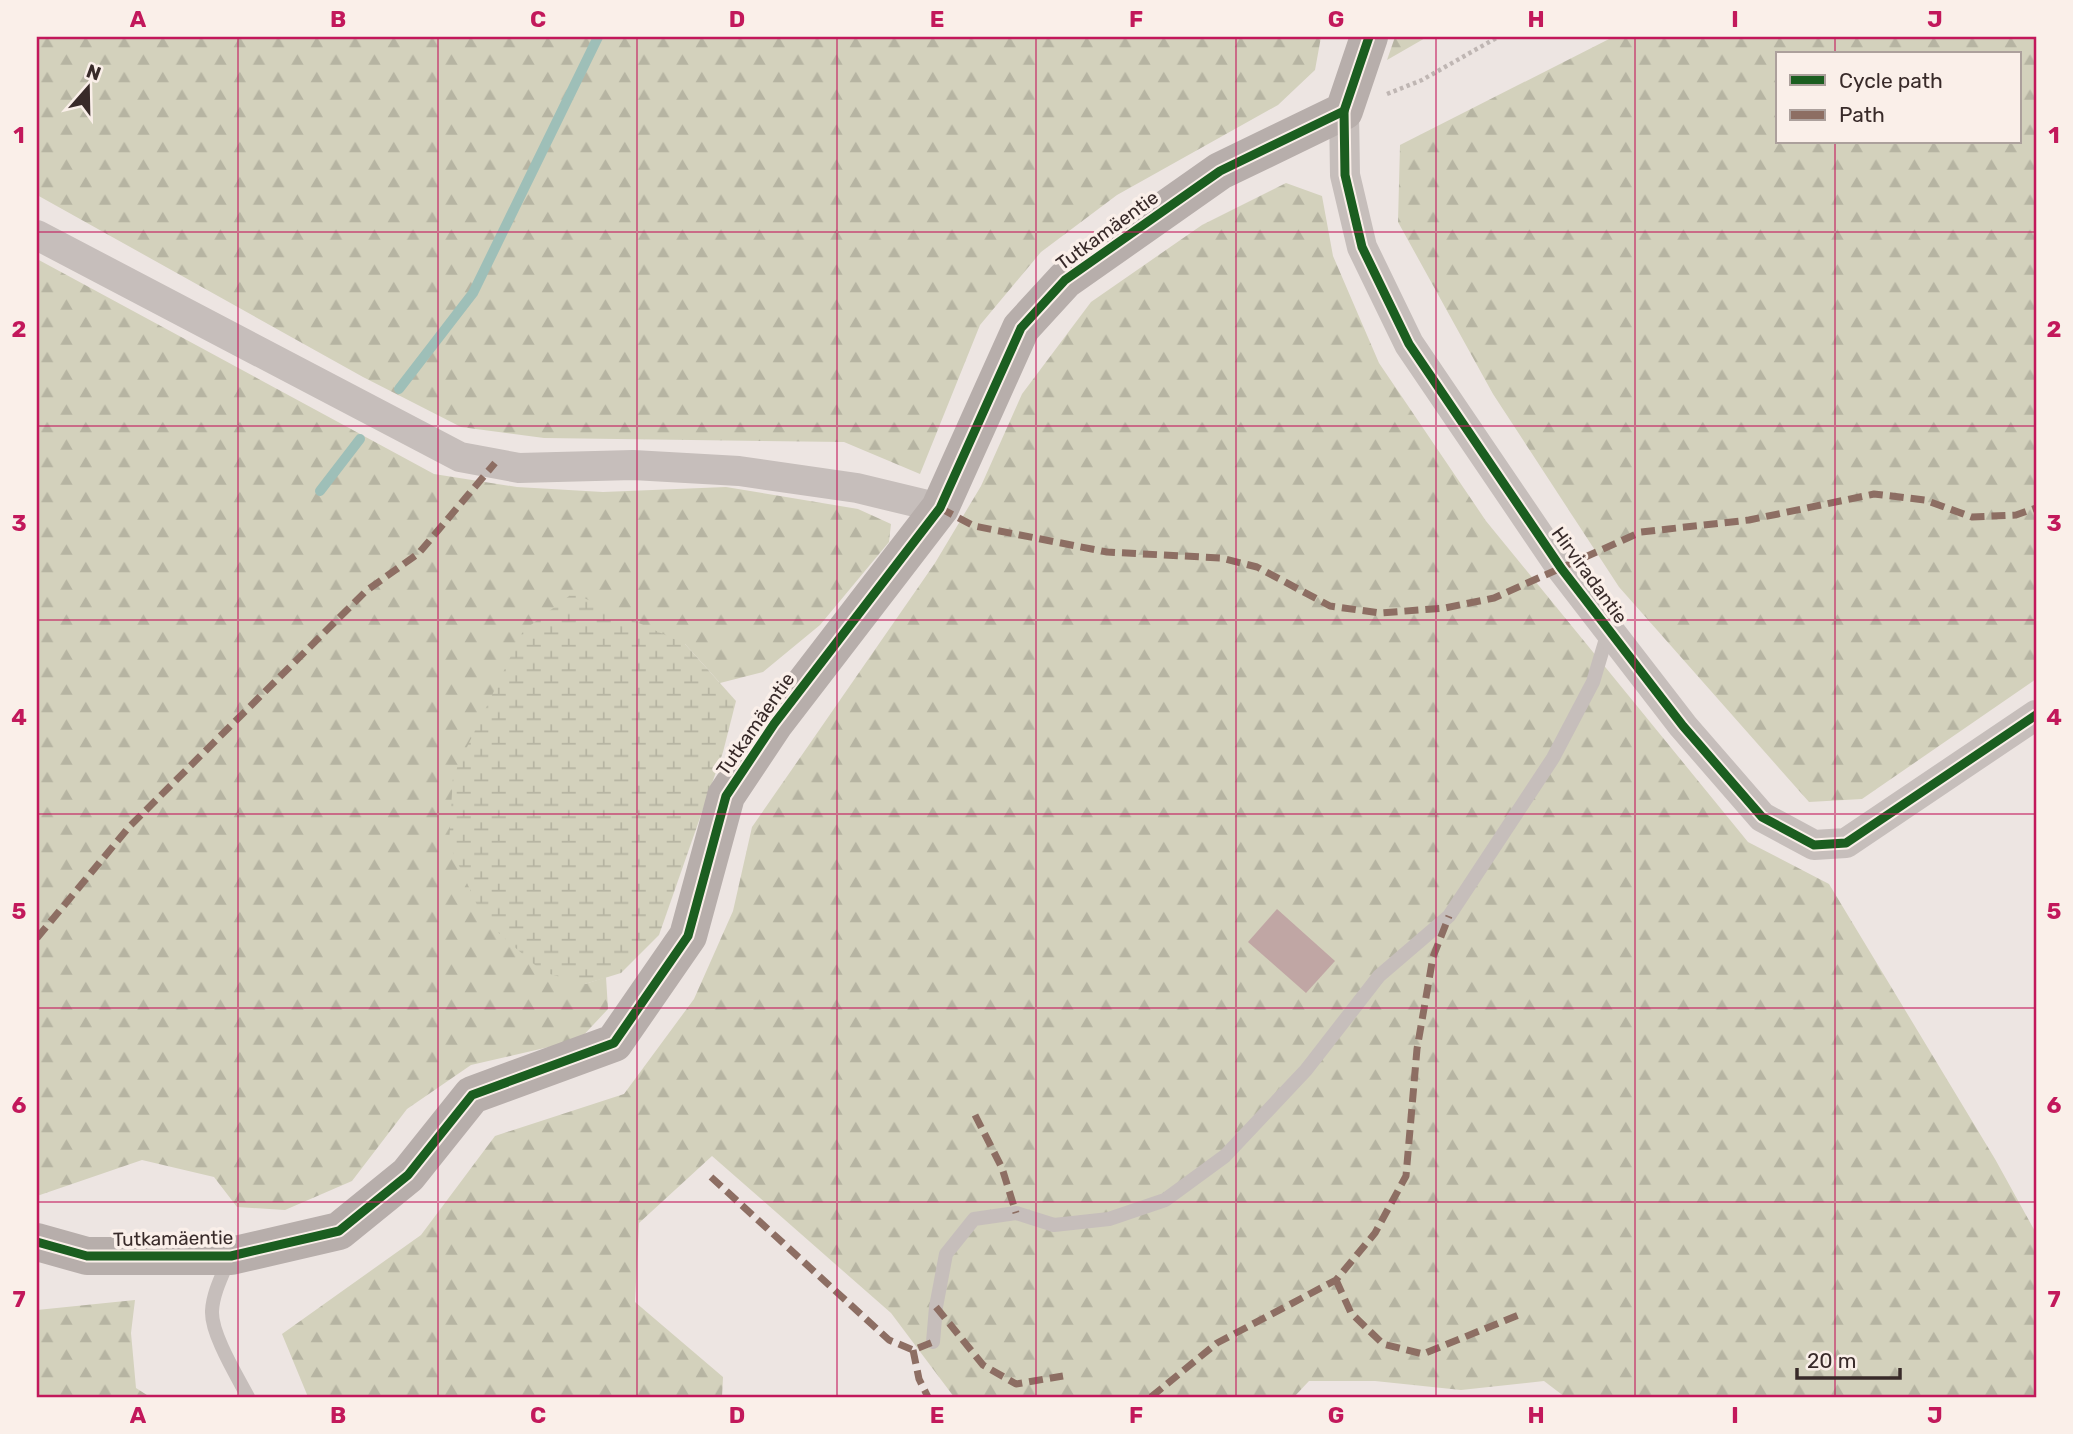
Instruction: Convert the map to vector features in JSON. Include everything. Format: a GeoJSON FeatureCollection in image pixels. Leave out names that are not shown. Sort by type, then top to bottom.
{"type":"FeatureCollection","features":[{"type":"Feature","properties":{"kind":"street","name":"Hirviradantie"},"geometry":{"type":"LineString","coordinates":[[1369,37],[1345,111],[1345,175],[1362,247],[1409,344],[1561,568],[1683,726],[1762,817],[1814,845],[1846,843],[2036,715]]}},
{"type":"Feature","properties":{"kind":"street","name":"Tutkamäentie"},"geometry":{"type":"LineString","coordinates":[[43,1251],[87,1256],[231,1256],[339,1231],[408,1175],[472,1095],[614,1043],[688,936],[726,796],[774,724],[940,508],[1021,328],[1065,280],[1220,171],[1345,111]]}},
{"type":"Feature","properties":{"kind":"street"},"geometry":{"type":"LineString","coordinates":[[37,235],[460,457],[519,468],[633,465],[738,471],[857,488],[940,508]]}},
{"type":"Feature","properties":{"kind":"lane"},"geometry":{"type":"LineString","coordinates":[[933,1342],[936,1307],[946,1254],[974,1219],[1016,1213],[1055,1225],[1109,1219],[1165,1200],[1224,1156],[1261,1118],[1306,1070],[1379,976],[1449,916],[1553,758],[1593,682],[1609,631]]}},
{"type":"Feature","properties":{"kind":"lane"},"geometry":{"type":"LineString","coordinates":[[231,1256],[215,1294],[211,1314],[222,1344],[248,1397]]}},
{"type":"Feature","properties":{"kind":"path"},"geometry":{"type":"LineString","coordinates":[[1345,111],[1422,80],[1498,37]]}},
{"type":"Feature","properties":{"kind":"green space"},"geometry":{"type":"Polygon","coordinates":[[[37,37],[1321,37],[1315,70],[1278,105],[1117,195],[1041,252],[980,325],[920,474],[844,442],[544,438],[461,427],[363,377],[37,195],[37,37]]]}},
{"type":"Feature","properties":{"kind":"green space"},"geometry":{"type":"Polygon","coordinates":[[[1395,37],[1427,37],[1387,60],[1395,37]]]}},
{"type":"Feature","properties":{"kind":"green space"},"geometry":{"type":"Polygon","coordinates":[[[1613,37],[2036,37],[2036,679],[1862,799],[1809,802],[1619,587],[1493,394],[1398,222],[1400,145],[1613,37]]]}},
{"type":"Feature","properties":{"kind":"green space"},"geometry":{"type":"Polygon","coordinates":[[[1286,183],[1322,196],[1333,256],[1379,363],[1486,521],[1748,842],[1829,884],[1995,1159],[2036,1233],[2036,1397],[1565,1397],[1544,1381],[1461,1390],[1375,1381],[1309,1381],[1294,1397],[954,1397],[891,1313],[712,1156],[639,1223],[635,1302],[723,1377],[722,1397],[308,1397],[282,1334],[421,1235],[495,1136],[624,1094],[694,999],[733,911],[752,827],[935,563],[981,486],[1022,394],[1091,302],[1202,225],[1286,183]]]}},
{"type":"Feature","properties":{"kind":"green space"},"geometry":{"type":"Polygon","coordinates":[[[37,259],[434,474],[517,487],[603,492],[726,487],[858,509],[891,524],[889,542],[820,625],[763,672],[720,683],[685,644],[585,984],[606,977],[608,1009],[579,1040],[471,1065],[407,1109],[352,1181],[285,1210],[237,1207],[214,1177],[142,1160],[37,1196],[37,259]]]}},
{"type":"Feature","properties":{"kind":"green space"},"geometry":{"type":"Polygon","coordinates":[[[573,593],[685,644],[736,701],[723,752],[659,935],[621,973],[585,984],[543,972],[484,920],[449,844],[453,776],[523,631],[573,593]]]}},
{"type":"Feature","properties":{"kind":"green space"},"geometry":{"type":"Polygon","coordinates":[[[135,1300],[131,1333],[136,1388],[150,1397],[37,1397],[37,1310],[135,1300]]]}},
{"type":"Feature","properties":{"kind":"building"},"geometry":{"type":"Polygon","coordinates":[[[1277,909],[1335,961],[1306,993],[1248,942],[1277,909]]]}},
{"type":"Feature","properties":{"kind":"waterway"},"geometry":{"type":"LineString","coordinates":[[399,389],[473,293],[598,37]]}},
{"type":"Feature","properties":{"kind":"waterway"},"geometry":{"type":"LineString","coordinates":[[320,491],[360,439]]}},
{"type":"Feature","properties":{"kind":"marked path"},"geometry":{"type":"LineString","coordinates":[[37,938],[129,827],[366,591],[419,553],[495,463]]}},
{"type":"Feature","properties":{"kind":"marked path"},"geometry":{"type":"LineString","coordinates":[[940,508],[974,526],[1107,552],[1221,558],[1257,567],[1330,606],[1380,613],[1445,608],[1494,598],[1641,532],[1749,520],[1874,494],[1925,500],[1972,517],[2016,515],[2036,508]]}},
{"type":"Feature","properties":{"kind":"marked path"},"geometry":{"type":"LineString","coordinates":[[1151,1397],[1217,1343],[1336,1280],[1375,1233],[1406,1176],[1417,1049],[1433,957],[1449,916]]}},
{"type":"Feature","properties":{"kind":"marked path"},"geometry":{"type":"LineString","coordinates":[[975,1115],[1002,1168],[1016,1213]]}},
{"type":"Feature","properties":{"kind":"marked path"},"geometry":{"type":"LineString","coordinates":[[711,1177],[889,1340],[913,1350],[933,1342]]}},
{"type":"Feature","properties":{"kind":"marked path"},"geometry":{"type":"LineString","coordinates":[[1336,1280],[1351,1313],[1383,1344],[1423,1354],[1521,1314]]}},
{"type":"Feature","properties":{"kind":"marked path"},"geometry":{"type":"LineString","coordinates":[[936,1307],[983,1365],[1016,1384],[1063,1376]]}},
{"type":"Feature","properties":{"kind":"marked path"},"geometry":{"type":"LineString","coordinates":[[913,1350],[919,1379],[928,1397]]}},
{"type":"Feature","properties":{"kind":"cycle path"},"geometry":{"type":"LineString","coordinates":[[1369,37],[1344,111],[1345,175],[1362,247],[1409,344],[1561,568],[1683,726],[1762,817],[1814,845],[1846,843],[2036,715]]}},
{"type":"Feature","properties":{"kind":"cycle path"},"geometry":{"type":"LineString","coordinates":[[37,1242],[87,1256],[231,1256],[339,1231],[408,1175],[472,1095],[614,1043],[688,936],[726,796],[774,724],[940,508],[1021,328],[1065,280],[1220,171],[1344,111]]}}]}
